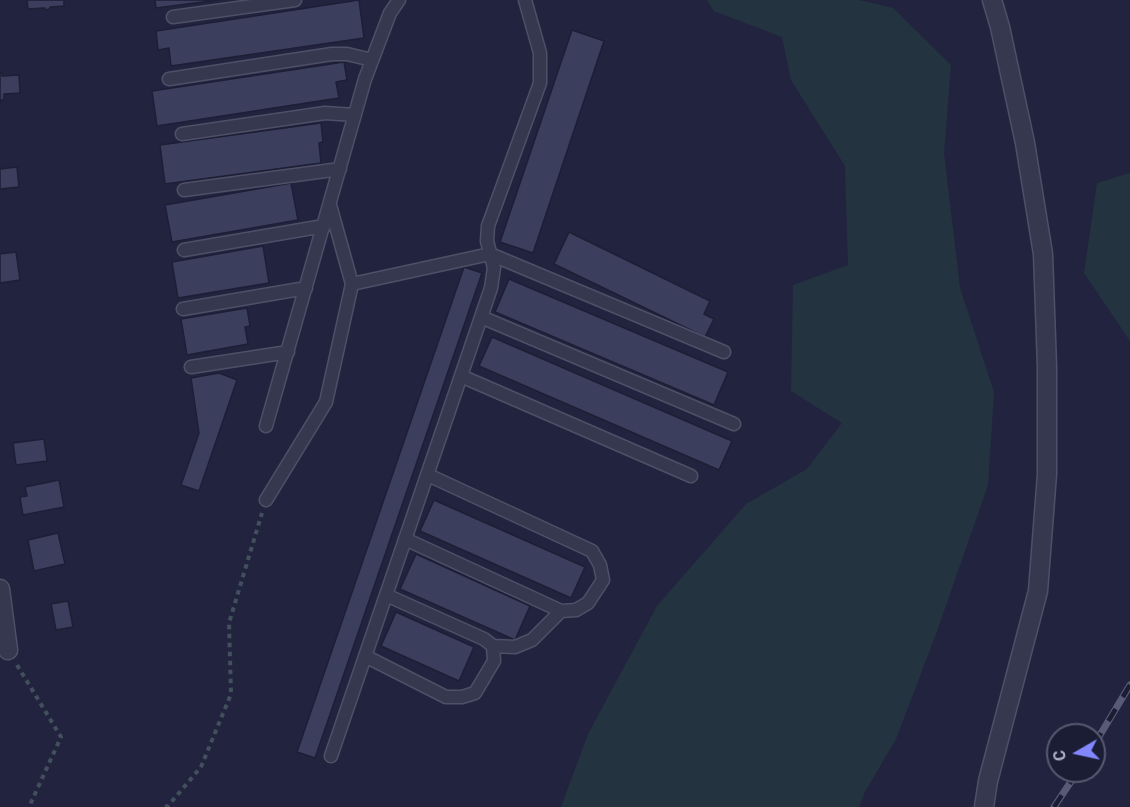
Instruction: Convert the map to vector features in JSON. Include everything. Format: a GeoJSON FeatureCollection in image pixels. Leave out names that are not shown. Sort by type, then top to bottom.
{"type":"FeatureCollection","features":[{"type":"Feature","properties":{"kind":"street"},"geometry":{"type":"LineString","coordinates":[[984,807],[988,781],[1038,591],[1047,474],[1047,367],[1043,254],[1025,143],[992,0]]}},
{"type":"Feature","properties":{"kind":"street"},"geometry":{"type":"LineString","coordinates":[[0,589],[8,650]]}},
{"type":"Feature","properties":{"kind":"lane"},"geometry":{"type":"LineString","coordinates":[[173,17],[295,0]]}},
{"type":"Feature","properties":{"kind":"lane"},"geometry":{"type":"LineString","coordinates":[[266,426],[372,60],[390,13],[399,0]]}},
{"type":"Feature","properties":{"kind":"lane"},"geometry":{"type":"LineString","coordinates":[[331,756],[491,288],[494,268],[488,241],[488,226],[540,83],[540,53],[525,0]]}},
{"type":"Feature","properties":{"kind":"lane"},"geometry":{"type":"LineString","coordinates":[[169,79],[332,54],[347,54],[372,60]]}},
{"type":"Feature","properties":{"kind":"lane"},"geometry":{"type":"LineString","coordinates":[[182,134],[325,113],[355,116]]}},
{"type":"Feature","properties":{"kind":"lane"},"geometry":{"type":"LineString","coordinates":[[184,190],[340,169]]}},
{"type":"Feature","properties":{"kind":"lane"},"geometry":{"type":"LineString","coordinates":[[266,500],[326,402],[351,284],[330,204]]}},
{"type":"Feature","properties":{"kind":"lane"},"geometry":{"type":"LineString","coordinates":[[184,250],[324,226]]}},
{"type":"Feature","properties":{"kind":"lane"},"geometry":{"type":"LineString","coordinates":[[351,284],[490,254],[724,352]]}},
{"type":"Feature","properties":{"kind":"lane"},"geometry":{"type":"LineString","coordinates":[[183,309],[306,288]]}},
{"type":"Feature","properties":{"kind":"lane"},"geometry":{"type":"LineString","coordinates":[[482,317],[734,424]]}},
{"type":"Feature","properties":{"kind":"lane"},"geometry":{"type":"LineString","coordinates":[[191,367],[288,352]]}},
{"type":"Feature","properties":{"kind":"lane"},"geometry":{"type":"LineString","coordinates":[[461,376],[691,476]]}},
{"type":"Feature","properties":{"kind":"lane"},"geometry":{"type":"LineString","coordinates":[[405,540],[561,611],[576,610],[588,603],[603,580],[600,566],[592,551],[428,475]]}},
{"type":"Feature","properties":{"kind":"lane"},"geometry":{"type":"LineString","coordinates":[[386,595],[484,639],[494,646],[515,647],[532,640],[561,611]]}},
{"type":"Feature","properties":{"kind":"lane"},"geometry":{"type":"LineString","coordinates":[[365,656],[446,697],[462,697],[475,693],[494,661],[494,646]]}},
{"type":"Feature","properties":{"kind":"path"},"geometry":{"type":"LineString","coordinates":[[165,807],[201,767],[231,694],[229,623],[266,500]]}},
{"type":"Feature","properties":{"kind":"path"},"geometry":{"type":"LineString","coordinates":[[8,650],[61,737],[28,807]]}},
{"type":"Feature","properties":{"kind":"shaded area"},"geometry":{"type":"Polygon","coordinates":[[[707,0],[859,0],[893,8],[951,65],[944,153],[960,288],[994,392],[988,485],[936,634],[896,739],[865,792],[859,807],[561,807],[588,734],[657,606],[746,504],[807,469],[842,423],[791,391],[793,285],[848,265],[845,166],[791,80],[782,37],[714,11],[707,0]]]}},
{"type":"Feature","properties":{"kind":"shaded area"},"geometry":{"type":"Polygon","coordinates":[[[1130,173],[1130,341],[1084,273],[1097,183],[1130,173]]]}},
{"type":"Feature","properties":{"kind":"building"},"geometry":{"type":"Polygon","coordinates":[[[27,0],[64,0],[64,6],[50,7],[45,10],[45,8],[28,9],[27,0]]]}},
{"type":"Feature","properties":{"kind":"building"},"geometry":{"type":"Polygon","coordinates":[[[155,0],[218,0],[156,8],[155,0]]]}},
{"type":"Feature","properties":{"kind":"building"},"geometry":{"type":"Polygon","coordinates":[[[359,0],[364,38],[171,66],[169,48],[158,50],[156,31],[359,0]]]}},
{"type":"Feature","properties":{"kind":"building"},"geometry":{"type":"Polygon","coordinates":[[[572,30],[604,41],[533,253],[500,242],[572,30]]]}},
{"type":"Feature","properties":{"kind":"building"},"geometry":{"type":"Polygon","coordinates":[[[344,62],[347,80],[336,82],[339,98],[157,126],[152,91],[344,62]]]}},
{"type":"Feature","properties":{"kind":"building"},"geometry":{"type":"Polygon","coordinates":[[[0,73],[2,76],[19,75],[20,93],[4,94],[4,100],[0,100],[0,73]]]}},
{"type":"Feature","properties":{"kind":"building"},"geometry":{"type":"Polygon","coordinates":[[[321,123],[323,142],[319,143],[321,163],[165,184],[160,145],[321,123]]]}},
{"type":"Feature","properties":{"kind":"building"},"geometry":{"type":"Polygon","coordinates":[[[17,167],[19,187],[0,189],[0,169],[17,167]]]}},
{"type":"Feature","properties":{"kind":"building"},"geometry":{"type":"Polygon","coordinates":[[[291,183],[298,220],[172,242],[165,205],[291,183]]]}},
{"type":"Feature","properties":{"kind":"building"},"geometry":{"type":"Polygon","coordinates":[[[569,232],[710,301],[704,314],[714,319],[705,337],[554,264],[569,232]]]}},
{"type":"Feature","properties":{"kind":"building"},"geometry":{"type":"Polygon","coordinates":[[[263,246],[269,283],[178,298],[172,262],[263,246]]]}},
{"type":"Feature","properties":{"kind":"building"},"geometry":{"type":"Polygon","coordinates":[[[16,252],[20,280],[0,283],[0,254],[16,252]]]}},
{"type":"Feature","properties":{"kind":"building"},"geometry":{"type":"Polygon","coordinates":[[[464,267],[482,273],[315,758],[297,752],[464,267]]]}},
{"type":"Feature","properties":{"kind":"building"},"geometry":{"type":"Polygon","coordinates":[[[509,279],[728,372],[714,405],[495,312],[509,279]]]}},
{"type":"Feature","properties":{"kind":"building"},"geometry":{"type":"Polygon","coordinates":[[[247,308],[250,326],[245,327],[248,344],[187,355],[181,319],[247,308]]]}},
{"type":"Feature","properties":{"kind":"building"},"geometry":{"type":"Polygon","coordinates":[[[492,337],[732,441],[719,470],[479,366],[492,337]]]}},
{"type":"Feature","properties":{"kind":"building"},"geometry":{"type":"Polygon","coordinates":[[[219,373],[237,380],[199,491],[181,485],[199,433],[191,378],[219,373]]]}},
{"type":"Feature","properties":{"kind":"building"},"geometry":{"type":"Polygon","coordinates":[[[44,439],[47,461],[16,465],[13,443],[44,439]]]}},
{"type":"Feature","properties":{"kind":"building"},"geometry":{"type":"Polygon","coordinates":[[[59,480],[64,507],[23,515],[20,497],[27,496],[25,487],[59,480]]]}},
{"type":"Feature","properties":{"kind":"building"},"geometry":{"type":"Polygon","coordinates":[[[434,500],[585,567],[571,598],[420,531],[434,500]]]}},
{"type":"Feature","properties":{"kind":"building"},"geometry":{"type":"Polygon","coordinates":[[[58,533],[65,564],[34,571],[28,540],[58,533]]]}},
{"type":"Feature","properties":{"kind":"building"},"geometry":{"type":"Polygon","coordinates":[[[416,554],[530,606],[515,640],[400,589],[416,554]]]}},
{"type":"Feature","properties":{"kind":"building"},"geometry":{"type":"Polygon","coordinates":[[[68,601],[73,627],[56,630],[51,604],[68,601]]]}},
{"type":"Feature","properties":{"kind":"building"},"geometry":{"type":"Polygon","coordinates":[[[396,612],[474,647],[459,681],[381,646],[396,612]]]}},
{"type":"Feature","properties":{"kind":"railway"},"geometry":{"type":"LineString","coordinates":[[1106,725],[1130,685]]}},
{"type":"Feature","properties":{"kind":"railway"},"geometry":{"type":"LineString","coordinates":[[1054,807],[1070,783]]}}]}
